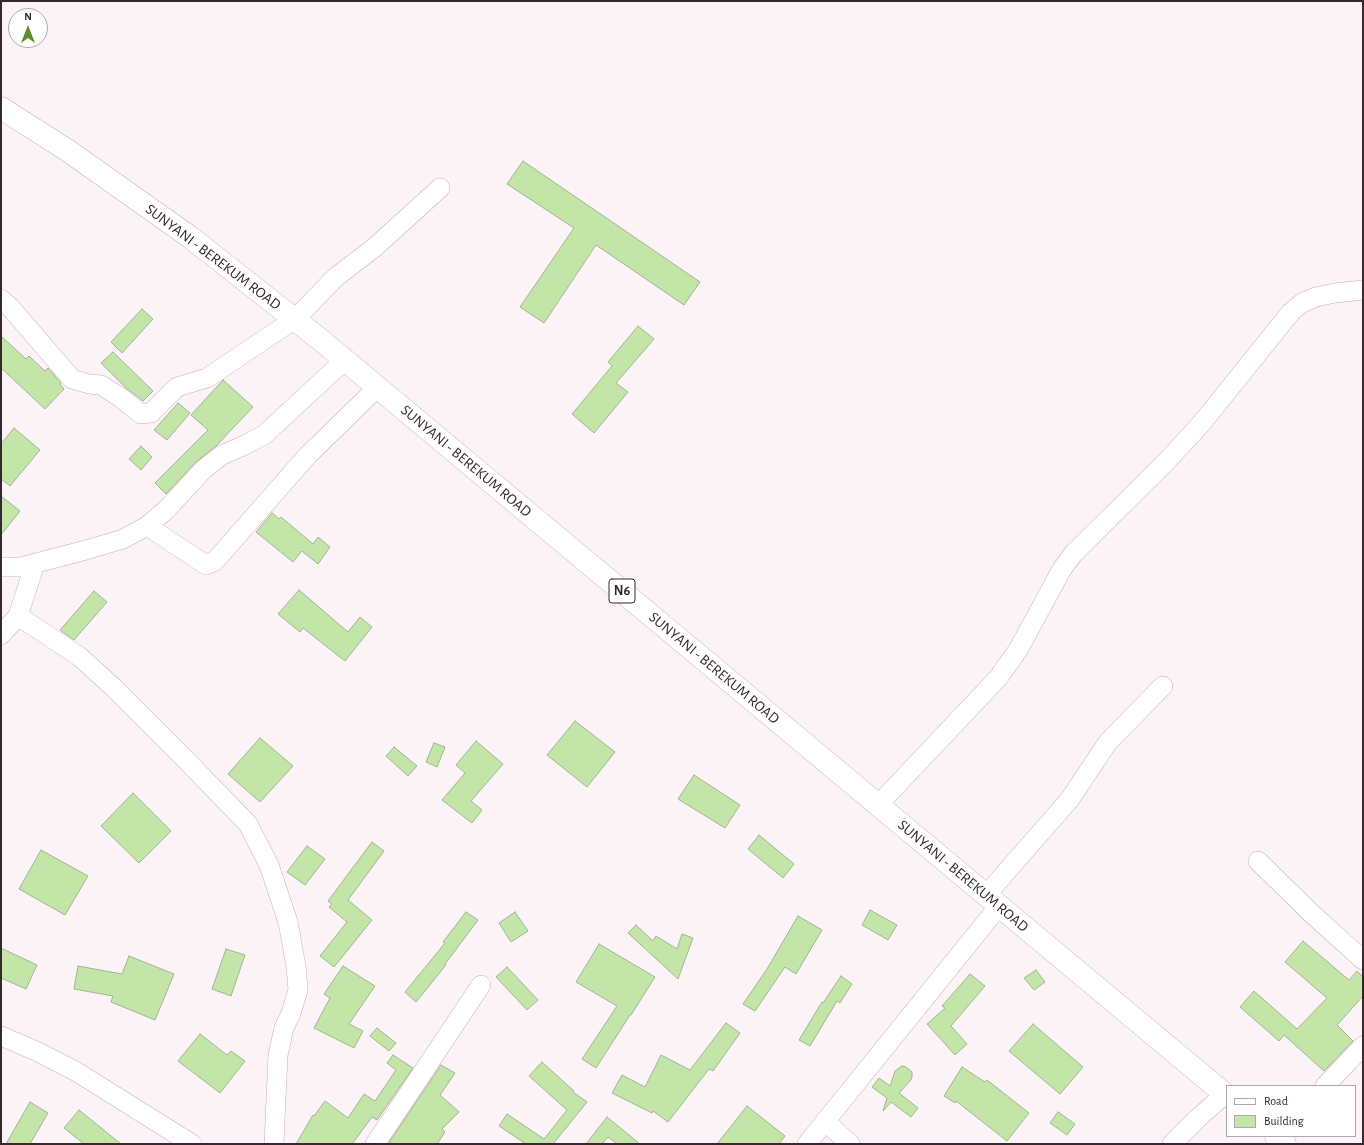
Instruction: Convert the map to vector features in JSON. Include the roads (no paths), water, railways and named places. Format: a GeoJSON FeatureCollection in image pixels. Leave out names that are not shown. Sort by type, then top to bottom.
{"type":"FeatureCollection","features":[{"type":"Feature","properties":{"kind":"main road","name":"SUNYANI - BEREKUM ROAD"},"geometry":{"type":"LineString","coordinates":[[1,108],[67,150],[190,237],[295,319],[1226,1095]]}},
{"type":"Feature","properties":{"kind":"street"},"geometry":{"type":"LineString","coordinates":[[1,298],[72,379],[89,384],[101,385],[121,398],[141,414],[151,413],[177,387],[207,378],[295,319],[336,277],[375,247],[440,188]]}},
{"type":"Feature","properties":{"kind":"street"},"geometry":{"type":"LineString","coordinates":[[878,805],[998,678],[1018,650],[1062,569],[1072,554],[1164,464],[1201,424],[1291,312],[1302,303],[1316,297],[1363,290]]}},
{"type":"Feature","properties":{"kind":"street"},"geometry":{"type":"LineString","coordinates":[[1,567],[21,567],[35,564],[123,539],[146,526],[166,510],[204,469],[222,455],[264,435],[345,360]]}},
{"type":"Feature","properties":{"kind":"street"},"geometry":{"type":"LineString","coordinates":[[146,526],[206,565],[215,562],[308,455],[378,387]]}},
{"type":"Feature","properties":{"kind":"street"},"geometry":{"type":"LineString","coordinates":[[1,635],[18,616],[35,564]]}},
{"type":"Feature","properties":{"kind":"street"},"geometry":{"type":"LineString","coordinates":[[18,616],[80,657],[114,688],[248,824],[269,865],[288,922],[296,966],[298,990],[291,1013],[284,1028],[278,1055],[274,1144]]}},
{"type":"Feature","properties":{"kind":"street"},"geometry":{"type":"LineString","coordinates":[[807,1144],[1070,799],[1108,742],[1163,686]]}},
{"type":"Feature","properties":{"kind":"street"},"geometry":{"type":"LineString","coordinates":[[1258,861],[1310,912],[1363,960]]}},
{"type":"Feature","properties":{"kind":"street"},"geometry":{"type":"LineString","coordinates":[[374,1144],[482,985]]}},
{"type":"Feature","properties":{"kind":"street"},"geometry":{"type":"LineString","coordinates":[[1,1036],[36,1051],[77,1072],[192,1144]]}},
{"type":"Feature","properties":{"kind":"street"},"geometry":{"type":"LineString","coordinates":[[1326,1085],[1363,1046]]}},
{"type":"Feature","properties":{"kind":"street"},"geometry":{"type":"LineString","coordinates":[[1172,1144],[1196,1119],[1226,1095]]}},
{"type":"Feature","properties":{"kind":"street"},"geometry":{"type":"LineString","coordinates":[[825,1121],[850,1144]]}}]}
